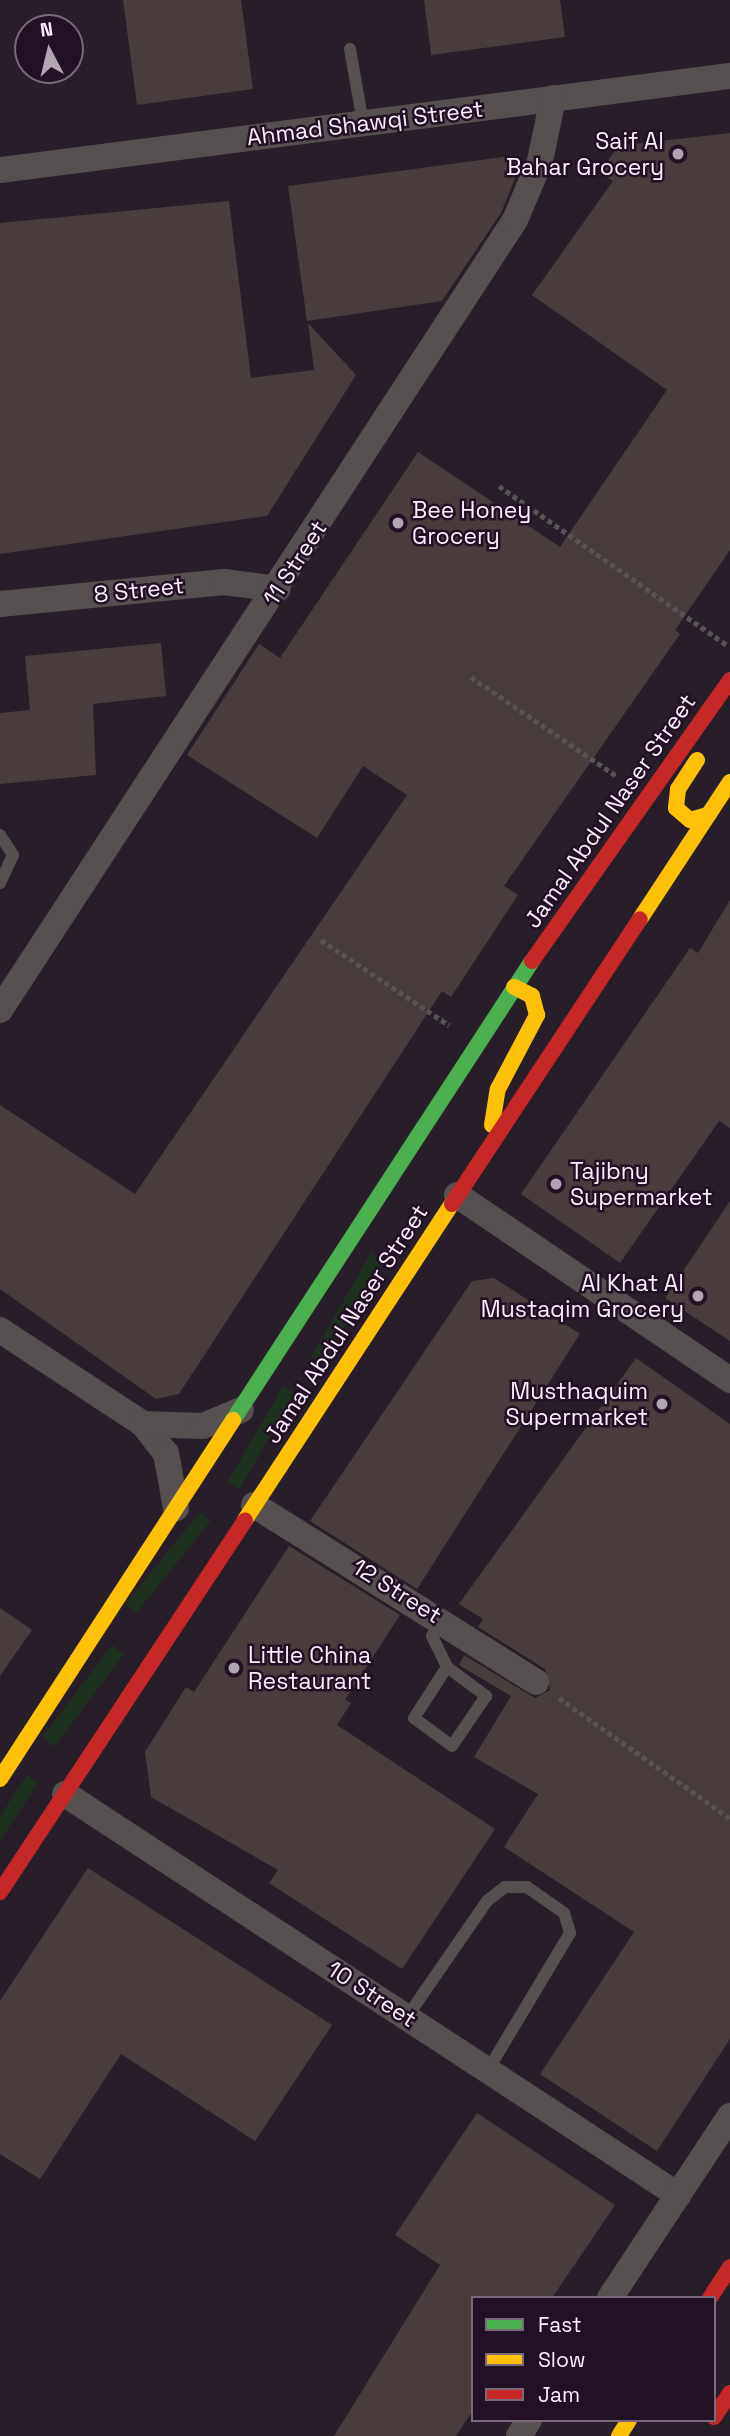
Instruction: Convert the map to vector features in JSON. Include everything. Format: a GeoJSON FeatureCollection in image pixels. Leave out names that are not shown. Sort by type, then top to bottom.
{"type":"FeatureCollection","features":[{"type":"Feature","properties":{"kind":"main road","name":"Jamal Abdul Naser Street"},"geometry":{"type":"LineString","coordinates":[[0,1778],[514,987],[730,680]]}},
{"type":"Feature","properties":{"kind":"main road"},"geometry":{"type":"LineString","coordinates":[[708,815],[690,820],[675,798],[730,710]]}},
{"type":"Feature","properties":{"kind":"main road","name":"Jamal Abdul Naser Street"},"geometry":{"type":"LineString","coordinates":[[0,1892],[730,782]]}},
{"type":"Feature","properties":{"kind":"main road"},"geometry":{"type":"LineString","coordinates":[[496,1136],[493,1101],[537,1015],[532,996],[514,987]]}},
{"type":"Feature","properties":{"kind":"main road"},"geometry":{"type":"LineString","coordinates":[[711,2296],[730,2267]]}},
{"type":"Feature","properties":{"kind":"main road"},"geometry":{"type":"LineString","coordinates":[[716,2414],[730,2393]]}},
{"type":"Feature","properties":{"kind":"street","name":"Ahmad Shawqi Street"},"geometry":{"type":"LineString","coordinates":[[0,170],[730,76]]}},
{"type":"Feature","properties":{"kind":"street","name":"11 Street"},"geometry":{"type":"LineString","coordinates":[[0,1010],[278,589],[515,220],[540,161],[553,98]]}},
{"type":"Feature","properties":{"kind":"street","name":"8 Street"},"geometry":{"type":"LineString","coordinates":[[0,604],[224,582],[278,589]]}},
{"type":"Feature","properties":{"kind":"street"},"geometry":{"type":"LineString","coordinates":[[457,1195],[730,1380]]}},
{"type":"Feature","properties":{"kind":"street"},"geometry":{"type":"LineString","coordinates":[[3,1340],[143,1424],[166,1453],[176,1508]]}},
{"type":"Feature","properties":{"kind":"street"},"geometry":{"type":"LineString","coordinates":[[143,1424],[203,1426],[241,1410]]}},
{"type":"Feature","properties":{"kind":"street","name":"12 Street"},"geometry":{"type":"LineString","coordinates":[[254,1504],[441,1619],[536,1682]]}},
{"type":"Feature","properties":{"kind":"street","name":"10 Street"},"geometry":{"type":"LineString","coordinates":[[65,1794],[678,2195]]}},
{"type":"Feature","properties":{"kind":"street"},"geometry":{"type":"LineString","coordinates":[[611,2296],[730,2116]]}},
{"type":"Feature","properties":{"kind":"lane"},"geometry":{"type":"LineString","coordinates":[[350,49],[363,123]]}},
{"type":"Feature","properties":{"kind":"lane"},"geometry":{"type":"LineString","coordinates":[[0,835],[13,855],[0,883]]}},
{"type":"Feature","properties":{"kind":"lane"},"geometry":{"type":"LineString","coordinates":[[441,1619],[432,1636],[447,1667],[486,1696],[452,1746],[414,1718],[447,1667]]}},
{"type":"Feature","properties":{"kind":"lane"},"geometry":{"type":"LineString","coordinates":[[407,2017],[495,1893],[527,1887],[564,1913],[570,1933],[488,2070]]}},
{"type":"Feature","properties":{"kind":"path"},"geometry":{"type":"LineString","coordinates":[[499,486],[730,648]]}},
{"type":"Feature","properties":{"kind":"path"},"geometry":{"type":"LineString","coordinates":[[471,677],[648,797]]}},
{"type":"Feature","properties":{"kind":"path"},"geometry":{"type":"LineString","coordinates":[[321,940],[477,1044]]}},
{"type":"Feature","properties":{"kind":"path"},"geometry":{"type":"LineString","coordinates":[[536,1682],[730,1818]]}},
{"type":"Feature","properties":{"kind":"green space"},"geometry":{"type":"Polygon","coordinates":[[[371,1253],[383,1260],[323,1364],[311,1357],[371,1253]]]}},
{"type":"Feature","properties":{"kind":"green space"},"geometry":{"type":"Polygon","coordinates":[[[283,1386],[295,1393],[240,1489],[228,1482],[283,1386]]]}},
{"type":"Feature","properties":{"kind":"green space"},"geometry":{"type":"Polygon","coordinates":[[[200,1512],[211,1521],[136,1613],[125,1604],[200,1512]]]}},
{"type":"Feature","properties":{"kind":"green space"},"geometry":{"type":"Polygon","coordinates":[[[112,1645],[124,1654],[54,1747],[42,1738],[112,1645]]]}},
{"type":"Feature","properties":{"kind":"green space"},"geometry":{"type":"Polygon","coordinates":[[[27,1775],[38,1783],[0,1841],[0,1816],[27,1775]]]}},
{"type":"Feature","properties":{"kind":"building"},"geometry":{"type":"Polygon","coordinates":[[[123,0],[241,0],[253,89],[137,105],[123,0]]]}},
{"type":"Feature","properties":{"kind":"building"},"geometry":{"type":"Polygon","coordinates":[[[424,0],[560,0],[565,37],[431,55],[424,0]]]}},
{"type":"Feature","properties":{"kind":"building"},"geometry":{"type":"Polygon","coordinates":[[[730,133],[730,550],[675,630],[680,634],[504,886],[518,895],[451,997],[442,991],[179,1394],[156,1399],[0,1289],[0,1105],[135,1194],[407,795],[363,766],[317,838],[187,755],[259,644],[280,658],[418,452],[560,547],[667,390],[532,295],[613,181],[600,173],[618,146],[730,133]]]}},
{"type":"Feature","properties":{"kind":"building"},"geometry":{"type":"Polygon","coordinates":[[[517,155],[521,164],[501,213],[442,301],[307,321],[288,186],[517,155]]]}},
{"type":"Feature","properties":{"kind":"building"},"geometry":{"type":"Polygon","coordinates":[[[229,201],[251,378],[314,370],[308,323],[356,375],[267,516],[0,554],[0,223],[229,201]]]}},
{"type":"Feature","properties":{"kind":"building"},"geometry":{"type":"Polygon","coordinates":[[[161,643],[166,696],[93,704],[96,775],[0,784],[0,713],[30,710],[25,656],[161,643]]]}},
{"type":"Feature","properties":{"kind":"building"},"geometry":{"type":"Polygon","coordinates":[[[730,900],[730,1128],[719,1121],[620,1263],[521,1194],[690,948],[698,953],[730,900]]]}},
{"type":"Feature","properties":{"kind":"building"},"geometry":{"type":"Polygon","coordinates":[[[730,1201],[730,1341],[665,1298],[730,1201]]]}},
{"type":"Feature","properties":{"kind":"building"},"geometry":{"type":"Polygon","coordinates":[[[494,1278],[580,1334],[417,1589],[310,1521],[472,1281],[494,1278]]]}},
{"type":"Feature","properties":{"kind":"building"},"geometry":{"type":"Polygon","coordinates":[[[636,1358],[730,1424],[730,2039],[657,2151],[540,2074],[634,1932],[504,1847],[538,1794],[474,1757],[511,1696],[459,1665],[464,1655],[535,1698],[550,1690],[545,1669],[478,1627],[483,1619],[459,1604],[636,1358]]]}},
{"type":"Feature","properties":{"kind":"building"},"geometry":{"type":"Polygon","coordinates":[[[289,1546],[400,1615],[345,1700],[351,1703],[337,1725],[495,1829],[402,1969],[269,1883],[278,1870],[151,1797],[145,1752],[186,1687],[194,1692],[289,1546]]]}},
{"type":"Feature","properties":{"kind":"building"},"geometry":{"type":"Polygon","coordinates":[[[0,1608],[32,1630],[0,1676],[0,1608]]]}},
{"type":"Feature","properties":{"kind":"building"},"geometry":{"type":"Polygon","coordinates":[[[88,1868],[332,2025],[255,2141],[121,2054],[40,2179],[0,2154],[0,2001],[88,1868]]]}},
{"type":"Feature","properties":{"kind":"building"},"geometry":{"type":"Polygon","coordinates":[[[477,2113],[615,2205],[553,2296],[471,2296],[471,2413],[456,2436],[334,2436],[440,2265],[395,2235],[477,2113]]]}},
{"type":"Feature","properties":{"kind":"traffic: fast"},"geometry":{"type":"LineString","coordinates":[[233,1420],[532,961]]}},
{"type":"Feature","properties":{"kind":"traffic: slow"},"geometry":{"type":"LineString","coordinates":[[697,760],[678,789],[676,808],[690,820],[708,815]]}},
{"type":"Feature","properties":{"kind":"traffic: slow"},"geometry":{"type":"LineString","coordinates":[[640,919],[730,782]]}},
{"type":"Feature","properties":{"kind":"traffic: slow"},"geometry":{"type":"LineString","coordinates":[[492,1125],[498,1089],[537,1015],[532,996],[514,987]]}},
{"type":"Feature","properties":{"kind":"traffic: slow"},"geometry":{"type":"LineString","coordinates":[[245,1520],[452,1204]]}},
{"type":"Feature","properties":{"kind":"traffic: slow"},"geometry":{"type":"LineString","coordinates":[[0,1779],[233,1420]]}},
{"type":"Feature","properties":{"kind":"traffic: slow"},"geometry":{"type":"LineString","coordinates":[[619,2436],[628,2422]]}},
{"type":"Feature","properties":{"kind":"traffic: jam"},"geometry":{"type":"LineString","coordinates":[[532,961],[730,680]]}},
{"type":"Feature","properties":{"kind":"traffic: jam"},"geometry":{"type":"LineString","coordinates":[[452,1204],[640,919]]}},
{"type":"Feature","properties":{"kind":"traffic: jam"},"geometry":{"type":"LineString","coordinates":[[0,1892],[245,1520]]}},
{"type":"Feature","properties":{"kind":"traffic: jam"},"geometry":{"type":"LineString","coordinates":[[711,2296],[730,2267]]}},
{"type":"Feature","properties":{"kind":"traffic: jam"},"geometry":{"type":"LineString","coordinates":[[716,2414],[730,2393]]}},
{"type":"Feature","properties":{"kind":"place","name":"Saif Al Bahar Grocery"},"geometry":{"type":"Point","coordinates":[678,154]}},
{"type":"Feature","properties":{"kind":"place","name":"Bee Honey Grocery"},"geometry":{"type":"Point","coordinates":[398,523]}},
{"type":"Feature","properties":{"kind":"place","name":"Tajibny Supermarket"},"geometry":{"type":"Point","coordinates":[556,1184]}},
{"type":"Feature","properties":{"kind":"place","name":"Al Khat Al Mustaqim Grocery"},"geometry":{"type":"Point","coordinates":[698,1296]}},
{"type":"Feature","properties":{"kind":"place","name":"Musthaquim Supermarket"},"geometry":{"type":"Point","coordinates":[662,1404]}},
{"type":"Feature","properties":{"kind":"place","name":"Little China Restaurant"},"geometry":{"type":"Point","coordinates":[234,1668]}}]}
